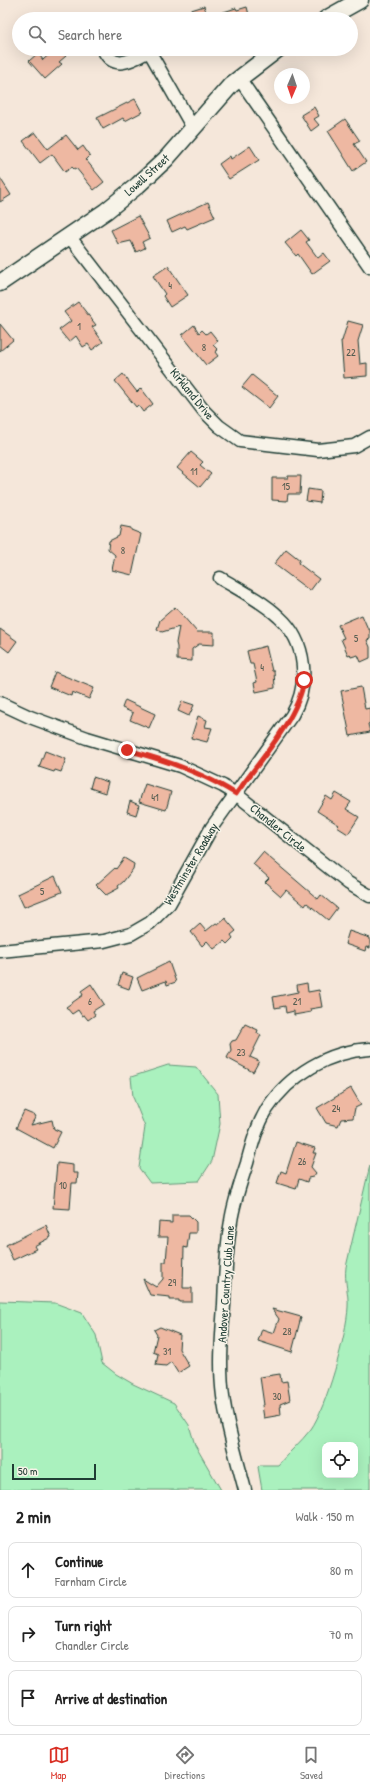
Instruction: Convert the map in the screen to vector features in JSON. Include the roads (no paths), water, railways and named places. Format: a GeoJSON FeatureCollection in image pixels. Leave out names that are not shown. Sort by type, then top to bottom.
{"type":"FeatureCollection","features":[{"type":"Feature","properties":{"kind":"main road"},"geometry":{"type":"LineString","coordinates":[[339,12],[360,0]]}},
{"type":"Feature","properties":{"kind":"main road","name":"Lowell Street"},"geometry":{"type":"LineString","coordinates":[[0,283],[106,211],[138,185],[166,160],[192,128],[231,85],[269,56]]}},
{"type":"Feature","properties":{"kind":"street"},"geometry":{"type":"LineString","coordinates":[[108,56],[122,63],[131,61],[139,56]]}},
{"type":"Feature","properties":{"kind":"street"},"geometry":{"type":"LineString","coordinates":[[152,56],[192,128]]}},
{"type":"Feature","properties":{"kind":"street"},"geometry":{"type":"LineString","coordinates":[[239,78],[370,267]]}},
{"type":"Feature","properties":{"kind":"street","name":"Kirkland Drive"},"geometry":{"type":"LineString","coordinates":[[69,236],[204,411],[228,434],[240,441],[318,450],[354,446],[370,437]]}},
{"type":"Feature","properties":{"kind":"street","name":"Westminster Roadway"},"geometry":{"type":"LineString","coordinates":[[0,951],[104,941],[131,934],[150,923],[169,904],[212,828],[294,711],[302,691],[304,669],[298,643],[283,620],[269,608],[220,578]]}},
{"type":"Feature","properties":{"kind":"street","name":"Chandler Circle"},"geometry":{"type":"LineString","coordinates":[[0,703],[30,717],[87,738],[180,766],[223,786],[236,794],[348,883],[370,896]]}},
{"type":"Feature","properties":{"kind":"street","name":"Andover Country Club Lane"},"geometry":{"type":"LineString","coordinates":[[244,1490],[223,1395],[221,1371],[226,1260],[234,1205],[258,1126],[267,1109],[278,1095],[305,1071],[321,1062],[339,1054],[370,1049]]}}]}
